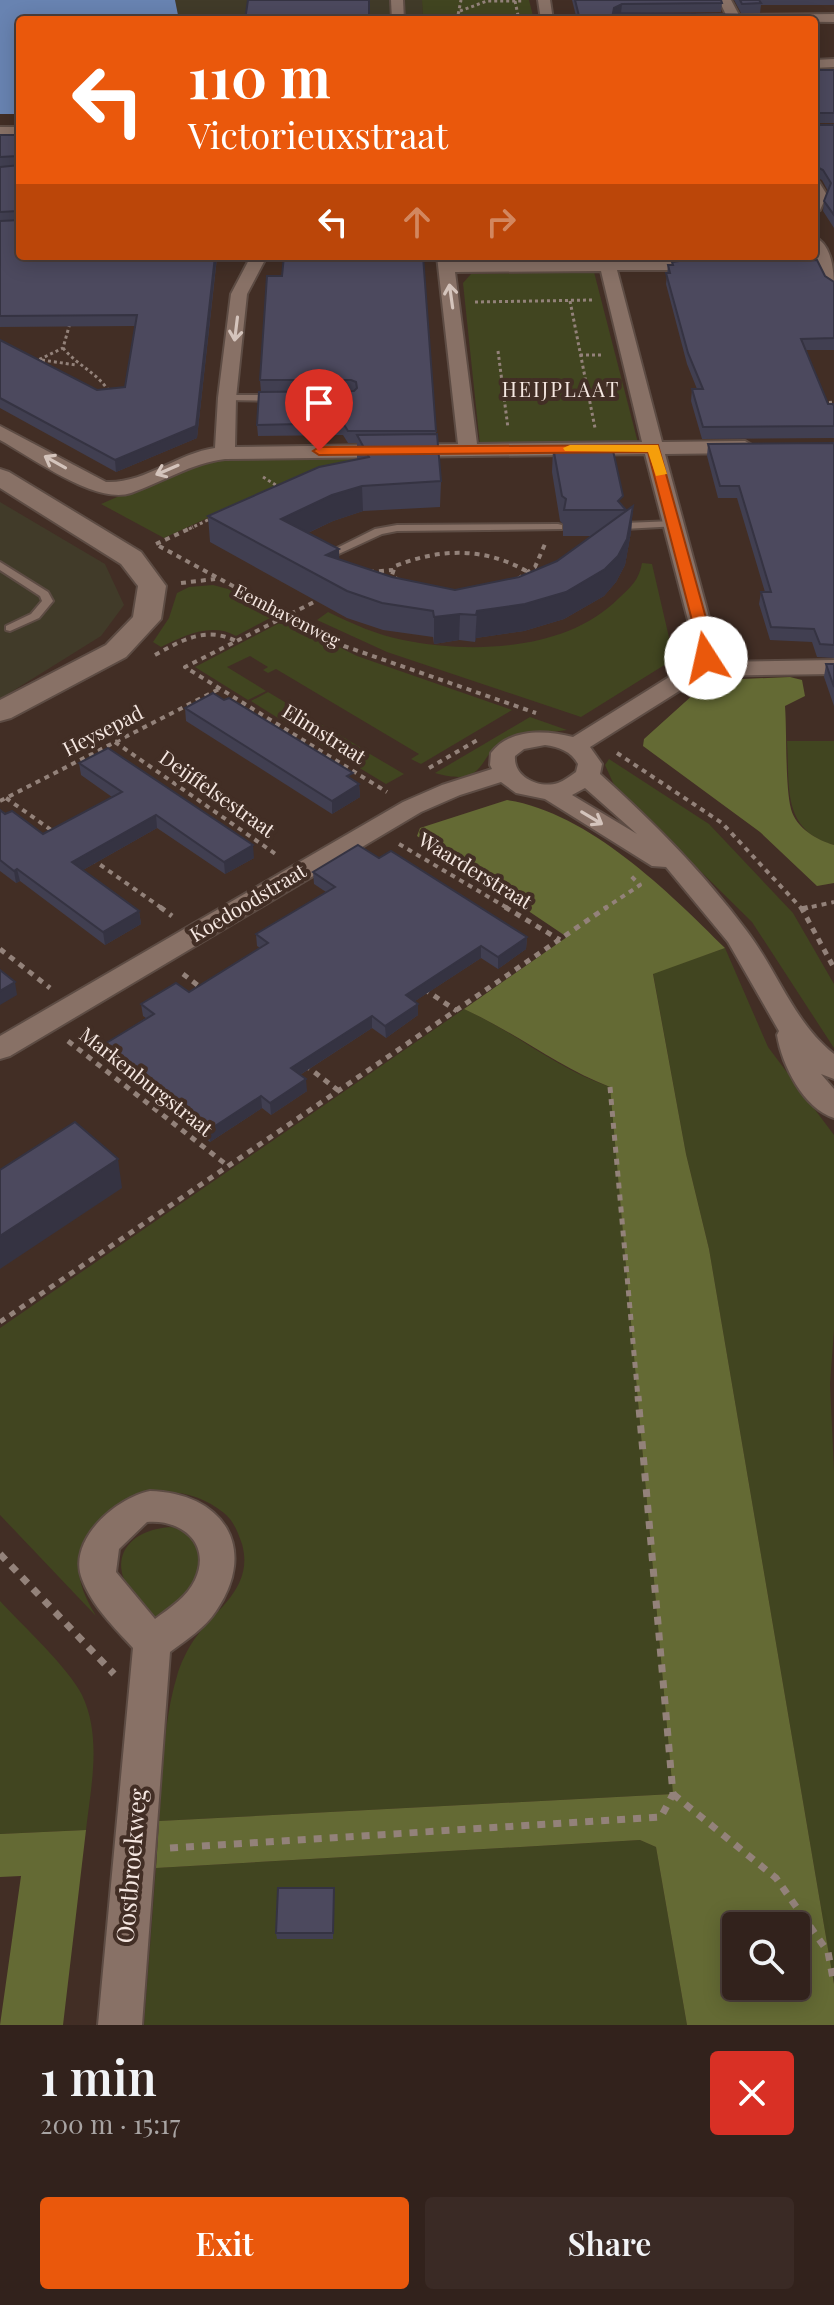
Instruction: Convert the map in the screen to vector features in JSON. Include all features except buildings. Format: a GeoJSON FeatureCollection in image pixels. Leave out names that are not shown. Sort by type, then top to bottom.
{"type":"FeatureCollection","features":[{"type":"Feature","properties":{"kind":"street"},"geometry":{"type":"LineString","coordinates":[[818,251],[834,286]]}},
{"type":"Feature","properties":{"kind":"street"},"geometry":{"type":"LineString","coordinates":[[225,453],[227,398],[239,294],[257,260]]}},
{"type":"Feature","properties":{"kind":"street"},"geometry":{"type":"LineString","coordinates":[[468,449],[446,261],[609,261],[674,265],[707,260]]}},
{"type":"Feature","properties":{"kind":"street"},"geometry":{"type":"LineString","coordinates":[[583,742],[590,770],[572,787],[548,791],[517,785],[500,768],[502,755],[523,741],[545,738],[583,742],[698,669],[706,658],[706,647],[614,300],[609,261]]}},
{"type":"Feature","properties":{"kind":"street"},"geometry":{"type":"LineString","coordinates":[[0,432],[111,490],[123,489],[201,456],[225,453],[759,447]]}},
{"type":"Feature","properties":{"kind":"street"},"geometry":{"type":"LineString","coordinates":[[0,477],[120,550],[139,566],[152,586],[151,607],[142,628],[99,662],[0,712]]}},
{"type":"Feature","properties":{"kind":"street"},"geometry":{"type":"LineString","coordinates":[[698,669],[834,667]]}},
{"type":"Feature","properties":{"kind":"street","name":"Koedoodstraat"},"geometry":{"type":"LineString","coordinates":[[0,1049],[412,807],[451,790],[503,774]]}},
{"type":"Feature","properties":{"kind":"street"},"geometry":{"type":"LineString","coordinates":[[587,776],[655,837],[737,936],[766,980],[791,1027],[811,1051],[834,1069]]}},
{"type":"Feature","properties":{"kind":"street"},"geometry":{"type":"LineString","coordinates":[[548,791],[682,873]]}},
{"type":"Feature","properties":{"kind":"street"},"geometry":{"type":"LineString","coordinates":[[791,1027],[794,1056],[811,1082],[834,1107]]}},
{"type":"Feature","properties":{"kind":"street","name":"Oostbroekweg"},"geometry":{"type":"LineString","coordinates":[[120,2025],[152,1643]]}},
{"type":"Feature","properties":{"kind":"lane"},"geometry":{"type":"LineString","coordinates":[[227,398],[294,397]]}},
{"type":"Feature","properties":{"kind":"lane"},"geometry":{"type":"LineString","coordinates":[[624,526],[674,524]]}},
{"type":"Feature","properties":{"kind":"lane"},"geometry":{"type":"LineString","coordinates":[[326,556],[379,531],[397,528],[558,527]]}},
{"type":"Feature","properties":{"kind":"lane"},"geometry":{"type":"LineString","coordinates":[[0,565],[44,594],[48,601],[35,616],[10,628]]}},
{"type":"Feature","properties":{"kind":"path"},"geometry":{"type":"LineString","coordinates":[[453,302],[614,300]]}},
{"type":"Feature","properties":{"kind":"path"},"geometry":{"type":"LineString","coordinates":[[570,301],[599,448]]}},
{"type":"Feature","properties":{"kind":"path"},"geometry":{"type":"LineString","coordinates":[[43,370],[30,363],[63,348],[71,317]]}},
{"type":"Feature","properties":{"kind":"path"},"geometry":{"type":"LineString","coordinates":[[63,348],[77,365]]}},
{"type":"Feature","properties":{"kind":"path"},"geometry":{"type":"LineString","coordinates":[[498,351],[511,449]]}},
{"type":"Feature","properties":{"kind":"path"},"geometry":{"type":"LineString","coordinates":[[41,359],[77,365],[101,378],[112,398]]}},
{"type":"Feature","properties":{"kind":"path"},"geometry":{"type":"LineString","coordinates":[[820,403],[834,402]]}},
{"type":"Feature","properties":{"kind":"path"},"geometry":{"type":"LineString","coordinates":[[268,492],[288,484]]}},
{"type":"Feature","properties":{"kind":"path"},"geometry":{"type":"LineString","coordinates":[[156,544],[213,518]]}},
{"type":"Feature","properties":{"kind":"path"},"geometry":{"type":"LineString","coordinates":[[517,579],[540,559],[545,542],[544,527]]}},
{"type":"Feature","properties":{"kind":"path","name":"Eemhavenweg"},"geometry":{"type":"LineString","coordinates":[[144,537],[359,652],[528,710],[722,823],[802,909],[834,968]]}},
{"type":"Feature","properties":{"kind":"path"},"geometry":{"type":"LineString","coordinates":[[360,578],[373,570],[393,570],[422,556],[469,552],[499,557],[528,572]]}},
{"type":"Feature","properties":{"kind":"path"},"geometry":{"type":"LineString","coordinates":[[393,570],[392,575],[403,583]]}},
{"type":"Feature","properties":{"kind":"path"},"geometry":{"type":"LineString","coordinates":[[99,662],[142,662],[195,633],[224,633],[236,641],[325,597]]}},
{"type":"Feature","properties":{"kind":"path","name":"Elimstraat"},"geometry":{"type":"LineString","coordinates":[[236,641],[185,667],[412,807]]}},
{"type":"Feature","properties":{"kind":"path","name":"Heysepad"},"geometry":{"type":"LineString","coordinates":[[3,800],[220,688]]}},
{"type":"Feature","properties":{"kind":"path","name":"Deijffelsestraat"},"geometry":{"type":"LineString","coordinates":[[115,742],[300,872]]}},
{"type":"Feature","properties":{"kind":"path"},"geometry":{"type":"LineString","coordinates":[[3,800],[57,834]]}},
{"type":"Feature","properties":{"kind":"path","name":"Waarderstraat"},"geometry":{"type":"LineString","coordinates":[[375,829],[560,940]]}},
{"type":"Feature","properties":{"kind":"path"},"geometry":{"type":"LineString","coordinates":[[82,852],[197,934]]}},
{"type":"Feature","properties":{"kind":"path"},"geometry":{"type":"LineString","coordinates":[[0,1322],[640,885],[629,874]]}},
{"type":"Feature","properties":{"kind":"path"},"geometry":{"type":"LineString","coordinates":[[802,909],[834,902]]}},
{"type":"Feature","properties":{"kind":"path"},"geometry":{"type":"LineString","coordinates":[[0,949],[73,1007]]}},
{"type":"Feature","properties":{"kind":"path"},"geometry":{"type":"LineString","coordinates":[[159,957],[207,993]]}},
{"type":"Feature","properties":{"kind":"path"},"geometry":{"type":"LineString","coordinates":[[417,985],[457,1011]]}},
{"type":"Feature","properties":{"kind":"path","name":"Markenburgstraat"},"geometry":{"type":"LineString","coordinates":[[46,1024],[228,1166]]}},
{"type":"Feature","properties":{"kind":"path"},"geometry":{"type":"LineString","coordinates":[[303,1064],[339,1091]]}},
{"type":"Feature","properties":{"kind":"path"},"geometry":{"type":"LineString","coordinates":[[133,1850],[661,1817],[673,1794],[610,1087]]}},
{"type":"Feature","properties":{"kind":"path"},"geometry":{"type":"LineString","coordinates":[[0,1554],[146,1706]]}},
{"type":"Feature","properties":{"kind":"path"},"geometry":{"type":"LineString","coordinates":[[673,1794],[776,1878],[828,1952],[834,1984]]}},
{"type":"Feature","properties":{"kind":"shaded area"},"geometry":{"type":"Polygon","coordinates":[[[175,0],[422,0],[423,16],[178,16],[175,0]]]}},
{"type":"Feature","properties":{"kind":"shaded area"},"geometry":{"type":"Polygon","coordinates":[[[0,502],[105,564],[124,605],[101,636],[0,699],[0,502]]]}},
{"type":"Feature","properties":{"kind":"green space"},"geometry":{"type":"Polygon","coordinates":[[[422,0],[529,0],[533,16],[423,16],[422,0]]]}},
{"type":"Feature","properties":{"kind":"green space"},"geometry":{"type":"Polygon","coordinates":[[[594,272],[638,443],[480,445],[463,283],[471,274],[594,272]]]}},
{"type":"Feature","properties":{"kind":"green space"},"geometry":{"type":"Polygon","coordinates":[[[426,455],[268,490],[164,538],[101,504],[204,459],[426,455]]]}},
{"type":"Feature","properties":{"kind":"green space"},"geometry":{"type":"Polygon","coordinates":[[[642,563],[652,564],[674,659],[581,717],[387,652],[317,620],[328,612],[384,635],[430,644],[488,647],[517,644],[573,629],[598,616],[631,587],[642,563]]]}},
{"type":"Feature","properties":{"kind":"green space"},"geometry":{"type":"Polygon","coordinates":[[[213,585],[228,589],[276,615],[236,636],[207,630],[161,647],[153,642],[169,618],[177,593],[189,587],[213,585]]]}},
{"type":"Feature","properties":{"kind":"green space"},"geometry":{"type":"Polygon","coordinates":[[[285,620],[357,656],[512,710],[421,764],[411,759],[419,754],[276,669],[268,673],[263,670],[268,667],[250,656],[227,667],[266,691],[248,700],[195,667],[285,620]]]}},
{"type":"Feature","properties":{"kind":"green space"},"geometry":{"type":"Polygon","coordinates":[[[790,677],[802,680],[805,696],[785,706],[791,809],[797,822],[808,832],[834,845],[834,883],[817,886],[760,832],[643,746],[644,739],[705,684],[718,680],[790,677]]]}},
{"type":"Feature","properties":{"kind":"green space"},"geometry":{"type":"Polygon","coordinates":[[[268,692],[303,713],[286,723],[251,701],[268,692]]]}},
{"type":"Feature","properties":{"kind":"green space"},"geometry":{"type":"Polygon","coordinates":[[[306,715],[335,733],[318,742],[288,724],[306,715]]]}},
{"type":"Feature","properties":{"kind":"green space"},"geometry":{"type":"Polygon","coordinates":[[[530,717],[567,730],[511,736],[499,743],[474,773],[466,776],[435,773],[530,717]]]}},
{"type":"Feature","properties":{"kind":"green space"},"geometry":{"type":"Polygon","coordinates":[[[338,734],[368,752],[350,762],[320,744],[338,734]]]}},
{"type":"Feature","properties":{"kind":"green space"},"geometry":{"type":"Polygon","coordinates":[[[787,741],[834,741],[834,845],[805,829],[797,817],[789,790],[787,741]]]}},
{"type":"Feature","properties":{"kind":"green space"},"geometry":{"type":"Polygon","coordinates":[[[370,754],[404,774],[386,784],[353,764],[370,754]]]}},
{"type":"Feature","properties":{"kind":"green space"},"geometry":{"type":"Polygon","coordinates":[[[609,759],[709,824],[793,913],[834,984],[834,1048],[752,922],[615,787],[605,765],[609,759]]]}},
{"type":"Feature","properties":{"kind":"green space"},"geometry":{"type":"Polygon","coordinates":[[[507,800],[537,808],[597,837],[653,880],[725,948],[653,974],[686,1154],[709,1249],[834,1984],[834,2025],[687,2025],[656,1847],[640,1840],[156,1868],[159,1821],[673,1794],[610,1087],[572,1070],[464,1009],[567,937],[417,836],[420,828],[507,800]]]}},
{"type":"Feature","properties":{"kind":"green space"},"geometry":{"type":"Polygon","coordinates":[[[725,948],[768,1047],[834,1135],[834,1330],[830,1384],[834,1471],[834,1984],[709,1249],[686,1154],[653,973],[725,948]]]}},
{"type":"Feature","properties":{"kind":"green space"},"geometry":{"type":"Polygon","coordinates":[[[464,1009],[572,1070],[610,1087],[673,1794],[159,1821],[166,1729],[178,1671],[196,1637],[238,1585],[243,1573],[242,1544],[227,1516],[200,1499],[165,1492],[129,1500],[100,1520],[81,1550],[81,1583],[96,1616],[0,1515],[0,1328],[464,1009]]]}},
{"type":"Feature","properties":{"kind":"green space"},"geometry":{"type":"Polygon","coordinates":[[[172,1527],[185,1532],[201,1547],[201,1559],[196,1579],[190,1588],[157,1618],[128,1587],[121,1562],[132,1541],[142,1534],[172,1527]]]}},
{"type":"Feature","properties":{"kind":"green space"},"geometry":{"type":"Polygon","coordinates":[[[0,1601],[44,1646],[82,1695],[92,1728],[93,1745],[86,1830],[0,1834],[0,1601]]]}},
{"type":"Feature","properties":{"kind":"green space"},"geometry":{"type":"Polygon","coordinates":[[[86,1830],[63,2025],[0,2025],[21,1876],[0,1877],[0,1834],[86,1830]]]}},
{"type":"Feature","properties":{"kind":"green space"},"geometry":{"type":"Polygon","coordinates":[[[640,1840],[656,1847],[687,2025],[144,2025],[156,1868],[640,1840]]]}},
{"type":"Feature","properties":{"kind":"water"},"geometry":{"type":"Polygon","coordinates":[[[0,0],[175,0],[178,16],[16,16],[16,114],[0,114],[0,0]]]}},
{"type":"Feature","properties":{"kind":"slow traffic"},"geometry":{"type":"LineString","coordinates":[[570,448],[653,448],[660,474]]}},
{"type":"Feature","properties":{"kind":"district","name":"HEIJPLAAT"},"geometry":{"type":"Point","coordinates":[561,390]}},
{"type":"Feature","properties":{"kind":"route"},"geometry":{"type":"LineString","coordinates":[[319,451],[653,448],[706,647],[706,658]]}}]}
